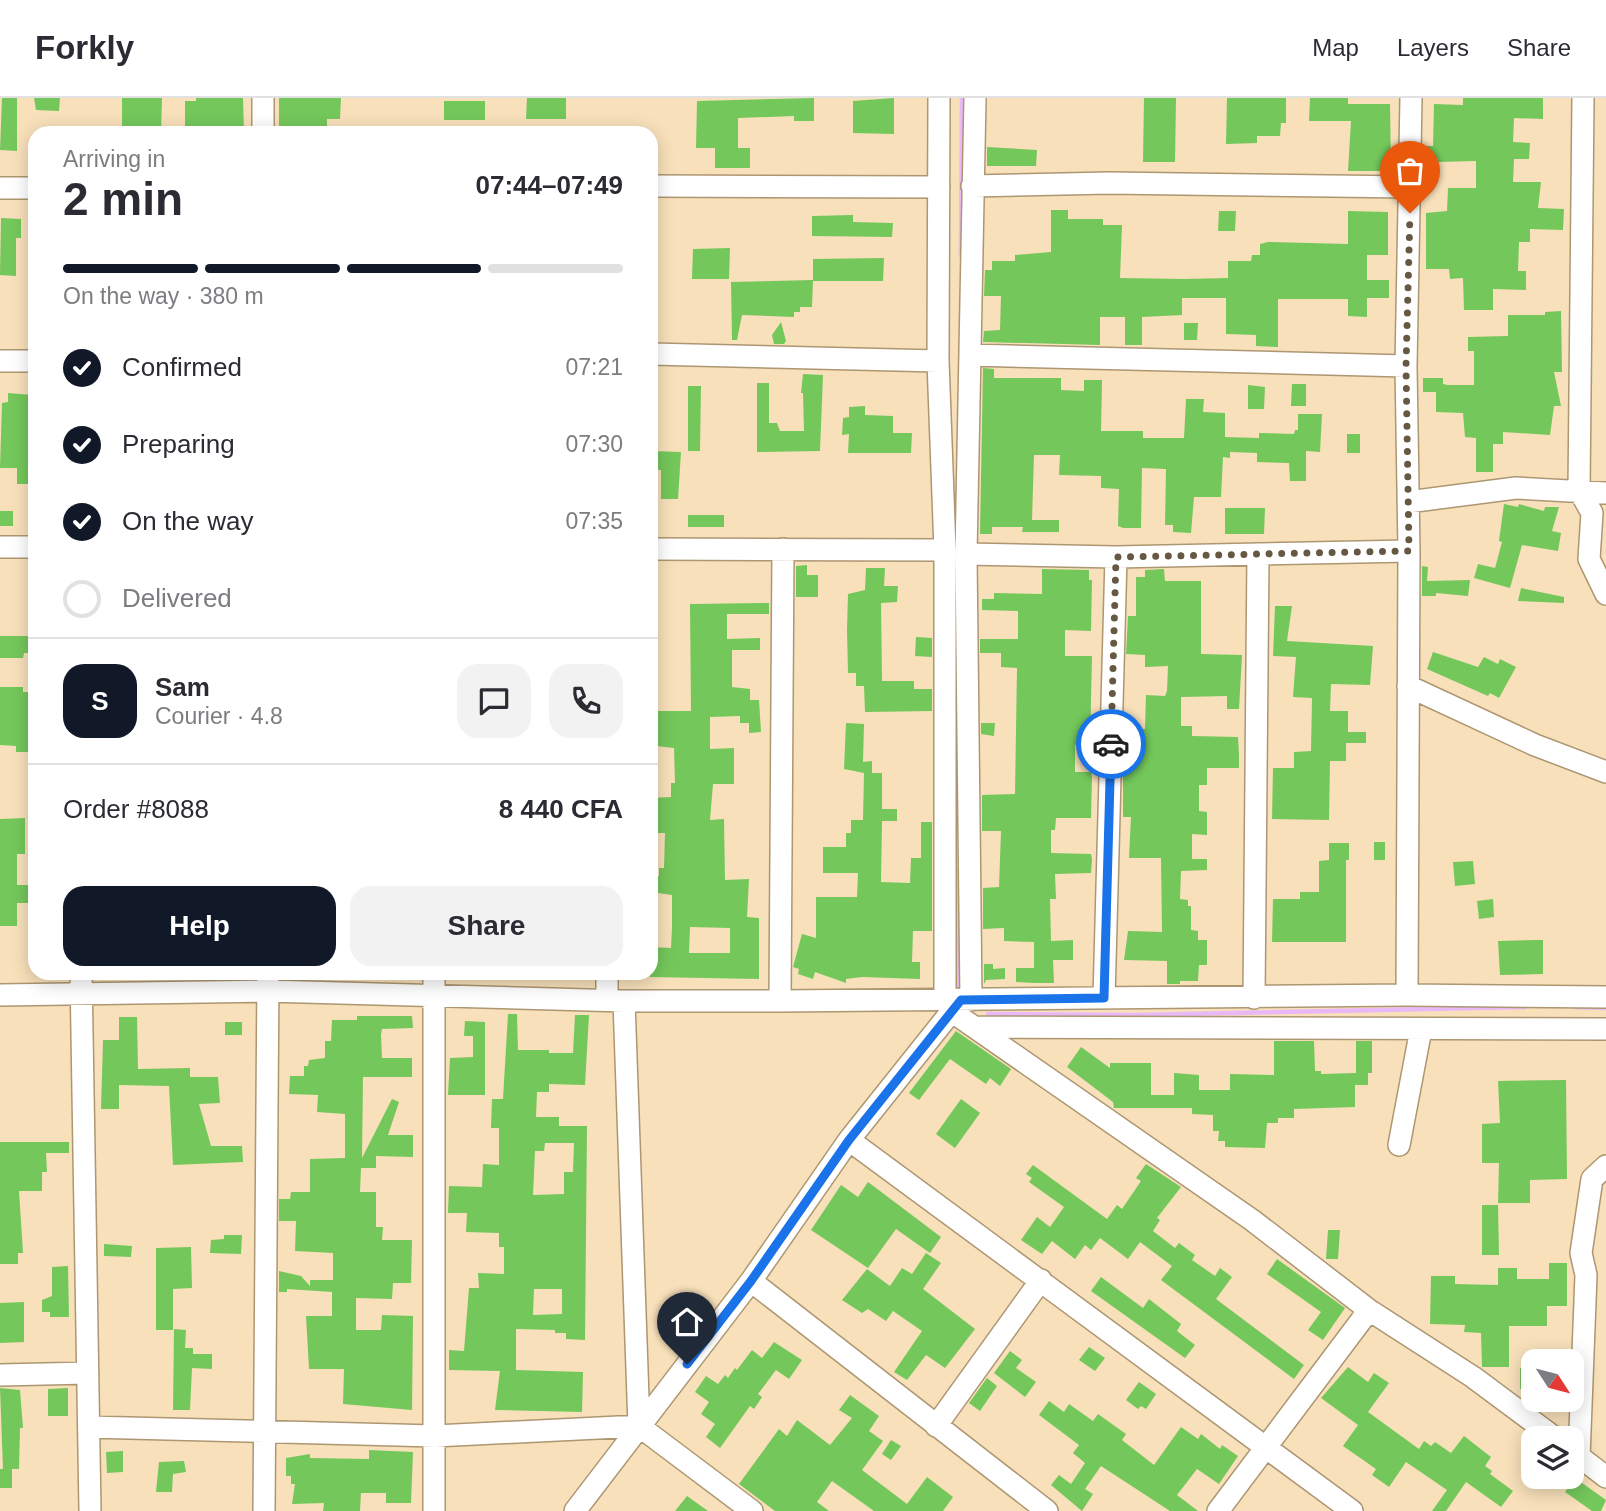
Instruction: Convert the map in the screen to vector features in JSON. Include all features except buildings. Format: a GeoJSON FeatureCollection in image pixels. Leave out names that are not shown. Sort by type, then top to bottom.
{"type":"FeatureCollection","features":[{"type":"Feature","properties":{"kind":"street"},"geometry":{"type":"LineString","coordinates":[[263,98],[263,126]]}},
{"type":"Feature","properties":{"kind":"street"},"geometry":{"type":"LineString","coordinates":[[939,98],[939,361],[956,552]]}},
{"type":"Feature","properties":{"kind":"street"},"geometry":{"type":"LineString","coordinates":[[975,98],[971,355],[956,552],[957,1003],[974,1027],[1252,1220],[1368,1310],[1473,1377],[1539,1426]]}},
{"type":"Feature","properties":{"kind":"street"},"geometry":{"type":"LineString","coordinates":[[1408,995],[1409,551],[1406,366],[1411,98]]}},
{"type":"Feature","properties":{"kind":"street"},"geometry":{"type":"LineString","coordinates":[[1583,98],[1578,490],[1592,513],[1589,559],[1606,594]]}},
{"type":"Feature","properties":{"kind":"street"},"geometry":{"type":"LineString","coordinates":[[972,186],[1109,183],[1411,187]]}},
{"type":"Feature","properties":{"kind":"street"},"geometry":{"type":"LineString","coordinates":[[658,186],[939,187]]}},
{"type":"Feature","properties":{"kind":"street"},"geometry":{"type":"LineString","coordinates":[[0,188],[28,188]]}},
{"type":"Feature","properties":{"kind":"street"},"geometry":{"type":"LineString","coordinates":[[658,354],[939,361]]}},
{"type":"Feature","properties":{"kind":"street"},"geometry":{"type":"LineString","coordinates":[[971,355],[1406,366]]}},
{"type":"Feature","properties":{"kind":"street"},"geometry":{"type":"LineString","coordinates":[[0,361],[28,361]]}},
{"type":"Feature","properties":{"kind":"street"},"geometry":{"type":"LineString","coordinates":[[1408,502],[1516,488],[1606,493]]}},
{"type":"Feature","properties":{"kind":"street"},"geometry":{"type":"LineString","coordinates":[[0,547],[28,547]]}},
{"type":"Feature","properties":{"kind":"street"},"geometry":{"type":"LineString","coordinates":[[780,1001],[783,549]]}},
{"type":"Feature","properties":{"kind":"street"},"geometry":{"type":"LineString","coordinates":[[658,550],[783,549],[1116,557],[1409,551]]}},
{"type":"Feature","properties":{"kind":"street"},"geometry":{"type":"LineString","coordinates":[[1254,998],[1258,554]]}},
{"type":"Feature","properties":{"kind":"street"},"geometry":{"type":"LineString","coordinates":[[1104,998],[1116,557]]}},
{"type":"Feature","properties":{"kind":"street"},"geometry":{"type":"LineString","coordinates":[[1408,686],[1535,746],[1606,772]]}},
{"type":"Feature","properties":{"kind":"street"},"geometry":{"type":"LineString","coordinates":[[81,980],[90,1511]]}},
{"type":"Feature","properties":{"kind":"street"},"geometry":{"type":"LineString","coordinates":[[434,980],[434,1511]]}},
{"type":"Feature","properties":{"kind":"street"},"geometry":{"type":"LineString","coordinates":[[609,980],[616,1001],[639,1426]]}},
{"type":"Feature","properties":{"kind":"street"},"geometry":{"type":"LineString","coordinates":[[0,995],[80,995],[268,982],[433,995],[616,1001],[957,1003],[1104,998],[1408,995],[1606,997]]}},
{"type":"Feature","properties":{"kind":"street"},"geometry":{"type":"LineString","coordinates":[[264,1511],[268,982]]}},
{"type":"Feature","properties":{"kind":"street"},"geometry":{"type":"LineString","coordinates":[[575,1511],[751,1281],[849,1140],[957,1003]]}},
{"type":"Feature","properties":{"kind":"street"},"geometry":{"type":"LineString","coordinates":[[974,1027],[1606,1029]]}},
{"type":"Feature","properties":{"kind":"street"},"geometry":{"type":"LineString","coordinates":[[1399,1145],[1421,1028]]}},
{"type":"Feature","properties":{"kind":"street"},"geometry":{"type":"LineString","coordinates":[[849,1140],[1352,1511]]}},
{"type":"Feature","properties":{"kind":"street"},"geometry":{"type":"LineString","coordinates":[[1578,1426],[1586,1275],[1581,1254],[1592,1179],[1606,1166]]}},
{"type":"Feature","properties":{"kind":"street"},"geometry":{"type":"LineString","coordinates":[[936,1426],[1041,1280]]}},
{"type":"Feature","properties":{"kind":"street"},"geometry":{"type":"LineString","coordinates":[[751,1281],[1047,1511]]}},
{"type":"Feature","properties":{"kind":"street"},"geometry":{"type":"LineString","coordinates":[[1217,1511],[1368,1310]]}},
{"type":"Feature","properties":{"kind":"street"},"geometry":{"type":"LineString","coordinates":[[0,1375],[88,1373]]}},
{"type":"Feature","properties":{"kind":"street"},"geometry":{"type":"LineString","coordinates":[[89,1427],[435,1436],[639,1426],[752,1511]]}},
{"type":"Feature","properties":{"kind":"street"},"geometry":{"type":"LineString","coordinates":[[1584,1460],[1606,1477]]}},
{"type":"Feature","properties":{"kind":"waterway"},"geometry":{"type":"LineString","coordinates":[[961,255],[962,98]]}},
{"type":"Feature","properties":{"kind":"waterway"},"geometry":{"type":"LineString","coordinates":[[959,869],[959,987]]}},
{"type":"Feature","properties":{"kind":"waterway"},"geometry":{"type":"LineString","coordinates":[[988,1014],[1136,1015],[1525,1007]]}},
{"type":"Feature","properties":{"kind":"waterway"},"geometry":{"type":"LineString","coordinates":[[1575,1007],[1606,1008]]}},
{"type":"Feature","properties":{"kind":"way so far"},"geometry":{"type":"LineString","coordinates":[[1111,744],[1116,557],[1409,551],[1406,366],[1410,213]]}},
{"type":"Feature","properties":{"kind":"route"},"geometry":{"type":"LineString","coordinates":[[687,1364],[751,1281],[849,1140],[961,1000],[1104,998],[1111,744]]}}]}
